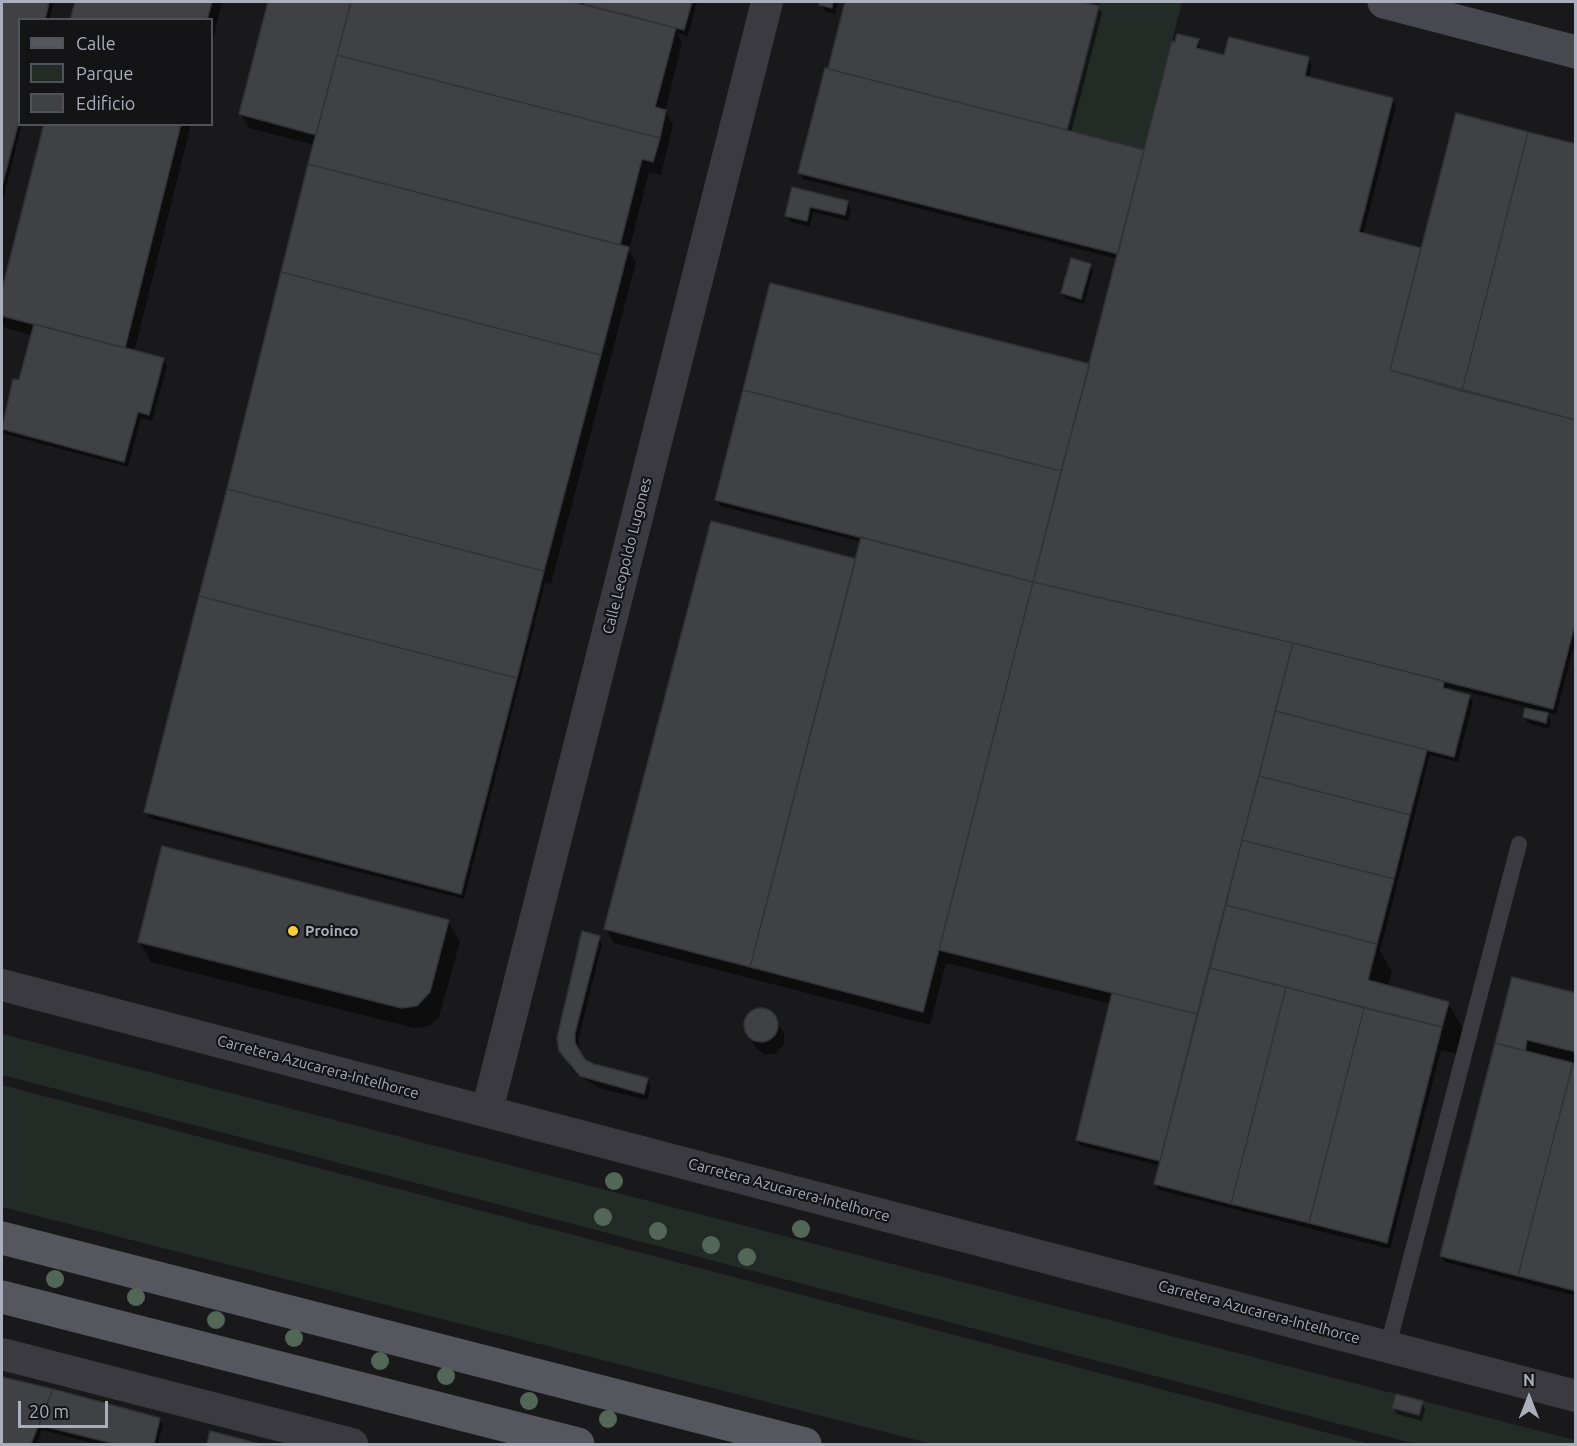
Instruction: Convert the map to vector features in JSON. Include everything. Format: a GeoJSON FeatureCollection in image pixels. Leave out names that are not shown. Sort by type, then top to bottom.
{"type":"FeatureCollection","features":[{"type":"Feature","properties":{"kind":"main road"},"geometry":{"type":"LineString","coordinates":[[2,1238],[805,1444]]}},
{"type":"Feature","properties":{"kind":"main road"},"geometry":{"type":"LineString","coordinates":[[2,1297],[578,1444]]}},
{"type":"Feature","properties":{"kind":"street","name":"Calle Leopoldo Lugones"},"geometry":{"type":"LineString","coordinates":[[487,1111],[767,2]]}},
{"type":"Feature","properties":{"kind":"street"},"geometry":{"type":"LineString","coordinates":[[1384,2],[1575,52]]}},
{"type":"Feature","properties":{"kind":"street","name":"Carretera Azucarera-Intelhorce"},"geometry":{"type":"LineString","coordinates":[[2,985],[1575,1396]]}},
{"type":"Feature","properties":{"kind":"street"},"geometry":{"type":"LineString","coordinates":[[2,1354],[340,1443]]}},
{"type":"Feature","properties":{"kind":"lane"},"geometry":{"type":"LineString","coordinates":[[1388,1346],[1520,844]]}},
{"type":"Feature","properties":{"kind":"green space"},"geometry":{"type":"Polygon","coordinates":[[[1100,2],[1182,2],[1144,150],[1067,130],[1100,2]]]}},
{"type":"Feature","properties":{"kind":"green space"},"geometry":{"type":"Polygon","coordinates":[[[2,1034],[1396,1394],[1392,1408],[1419,1415],[1423,1401],[1575,1440],[1575,1444],[1416,1444],[2,1075],[2,1034]]]}},
{"type":"Feature","properties":{"kind":"green space"},"geometry":{"type":"Polygon","coordinates":[[[2,1085],[1370,1444],[932,1444],[2,1207],[2,1085]]]}},
{"type":"Feature","properties":{"kind":"building"},"geometry":{"type":"Polygon","coordinates":[[[2,2],[49,2],[45,18],[18,18],[18,125],[2,186],[2,2]]]}},
{"type":"Feature","properties":{"kind":"building"},"geometry":{"type":"Polygon","coordinates":[[[75,2],[212,2],[208,18],[71,18],[75,2]]]}},
{"type":"Feature","properties":{"kind":"building"},"geometry":{"type":"Polygon","coordinates":[[[268,2],[351,2],[316,135],[239,114],[268,2]]]}},
{"type":"Feature","properties":{"kind":"building"},"geometry":{"type":"Polygon","coordinates":[[[351,2],[573,2],[676,28],[655,107],[666,110],[660,138],[337,55],[351,2]]]}},
{"type":"Feature","properties":{"kind":"building"},"geometry":{"type":"Polygon","coordinates":[[[585,2],[692,2],[684,30],[584,4],[585,2]]]}},
{"type":"Feature","properties":{"kind":"building"},"geometry":{"type":"Polygon","coordinates":[[[819,2],[833,2],[832,8],[819,5],[819,2]]]}},
{"type":"Feature","properties":{"kind":"building"},"geometry":{"type":"Polygon","coordinates":[[[845,2],[1082,2],[1099,6],[1067,130],[828,69],[845,2]]]}},
{"type":"Feature","properties":{"kind":"building"},"geometry":{"type":"Polygon","coordinates":[[[1177,34],[1199,39],[1196,48],[1224,55],[1229,37],[1309,57],[1305,76],[1393,98],[1359,232],[1421,248],[1390,370],[1576,420],[1576,620],[1553,709],[1293,643],[1033,582],[1172,41],[1175,42],[1177,34]]]}},
{"type":"Feature","properties":{"kind":"building"},"geometry":{"type":"Polygon","coordinates":[[[337,55],[660,138],[653,162],[642,159],[620,245],[308,164],[337,55]]]}},
{"type":"Feature","properties":{"kind":"building"},"geometry":{"type":"Polygon","coordinates":[[[825,68],[1144,150],[1118,254],[798,173],[825,68]]]}},
{"type":"Feature","properties":{"kind":"building"},"geometry":{"type":"Polygon","coordinates":[[[1456,113],[1528,132],[1462,391],[1390,370],[1456,113]]]}},
{"type":"Feature","properties":{"kind":"building"},"geometry":{"type":"Polygon","coordinates":[[[43,126],[180,126],[125,348],[2,316],[2,290],[43,126]]]}},
{"type":"Feature","properties":{"kind":"building"},"geometry":{"type":"Polygon","coordinates":[[[1528,132],[1576,144],[1576,420],[1462,391],[1528,132]]]}},
{"type":"Feature","properties":{"kind":"building"},"geometry":{"type":"Polygon","coordinates":[[[308,164],[629,247],[601,355],[281,272],[308,164]]]}},
{"type":"Feature","properties":{"kind":"building"},"geometry":{"type":"Polygon","coordinates":[[[792,187],[848,201],[845,215],[810,207],[807,221],[785,216],[792,187]]]}},
{"type":"Feature","properties":{"kind":"building"},"geometry":{"type":"Polygon","coordinates":[[[1071,258],[1091,264],[1081,299],[1061,293],[1071,258]]]}},
{"type":"Feature","properties":{"kind":"building"},"geometry":{"type":"Polygon","coordinates":[[[281,272],[601,355],[544,571],[227,489],[281,272]]]}},
{"type":"Feature","properties":{"kind":"building"},"geometry":{"type":"Polygon","coordinates":[[[770,283],[1090,364],[1061,471],[743,390],[770,283]]]}},
{"type":"Feature","properties":{"kind":"building"},"geometry":{"type":"Polygon","coordinates":[[[34,324],[164,358],[149,415],[138,412],[124,462],[2,429],[13,379],[19,380],[34,324]]]}},
{"type":"Feature","properties":{"kind":"building"},"geometry":{"type":"Polygon","coordinates":[[[743,390],[1061,471],[1033,582],[715,500],[743,390]]]}},
{"type":"Feature","properties":{"kind":"building"},"geometry":{"type":"Polygon","coordinates":[[[227,489],[544,571],[517,678],[199,596],[227,489]]]}},
{"type":"Feature","properties":{"kind":"building"},"geometry":{"type":"Polygon","coordinates":[[[711,521],[856,559],[750,967],[604,929],[711,521]]]}},
{"type":"Feature","properties":{"kind":"building"},"geometry":{"type":"Polygon","coordinates":[[[861,537],[1033,582],[923,1012],[750,967],[861,537]]]}},
{"type":"Feature","properties":{"kind":"building"},"geometry":{"type":"Polygon","coordinates":[[[1033,582],[1293,643],[1197,1014],[939,950],[1033,582]]]}},
{"type":"Feature","properties":{"kind":"building"},"geometry":{"type":"Polygon","coordinates":[[[199,596],[517,678],[461,894],[144,812],[199,596]]]}},
{"type":"Feature","properties":{"kind":"building"},"geometry":{"type":"Polygon","coordinates":[[[1293,643],[1444,681],[1443,688],[1470,695],[1454,757],[1275,711],[1293,643]]]}},
{"type":"Feature","properties":{"kind":"building"},"geometry":{"type":"Polygon","coordinates":[[[1525,708],[1548,713],[1546,723],[1523,717],[1525,708]]]}},
{"type":"Feature","properties":{"kind":"building"},"geometry":{"type":"Polygon","coordinates":[[[1275,711],[1427,750],[1410,815],[1259,776],[1275,711]]]}},
{"type":"Feature","properties":{"kind":"building"},"geometry":{"type":"Polygon","coordinates":[[[1259,776],[1410,815],[1394,879],[1242,840],[1259,776]]]}},
{"type":"Feature","properties":{"kind":"building"},"geometry":{"type":"Polygon","coordinates":[[[1242,840],[1394,879],[1377,944],[1226,905],[1242,840]]]}},
{"type":"Feature","properties":{"kind":"building"},"geometry":{"type":"Polygon","coordinates":[[[162,846],[449,920],[430,992],[417,1006],[401,1008],[138,942],[162,846]]]}},
{"type":"Feature","properties":{"kind":"building"},"geometry":{"type":"Polygon","coordinates":[[[1226,905],[1377,944],[1368,980],[1449,1002],[1442,1027],[1210,968],[1226,905]]]}},
{"type":"Feature","properties":{"kind":"building"},"geometry":{"type":"Polygon","coordinates":[[[582,931],[600,936],[575,1033],[575,1043],[585,1060],[648,1078],[644,1094],[580,1076],[559,1051],[557,1038],[582,931]]]}},
{"type":"Feature","properties":{"kind":"building"},"geometry":{"type":"Polygon","coordinates":[[[1210,968],[1286,987],[1231,1204],[1154,1184],[1210,968]]]}},
{"type":"Feature","properties":{"kind":"building"},"geometry":{"type":"Polygon","coordinates":[[[1512,977],[1576,993],[1576,1052],[1527,1040],[1525,1051],[1495,1043],[1512,977]]]}},
{"type":"Feature","properties":{"kind":"building"},"geometry":{"type":"Polygon","coordinates":[[[1286,987],[1364,1008],[1309,1223],[1231,1204],[1286,987]]]}},
{"type":"Feature","properties":{"kind":"building"},"geometry":{"type":"Polygon","coordinates":[[[1112,993],[1197,1014],[1160,1161],[1076,1140],[1112,993]]]}},
{"type":"Feature","properties":{"kind":"building"},"geometry":{"type":"Polygon","coordinates":[[[761,1008],[773,1013],[778,1025],[773,1037],[761,1042],[749,1037],[744,1025],[749,1013],[761,1008]]]}},
{"type":"Feature","properties":{"kind":"building"},"geometry":{"type":"Polygon","coordinates":[[[1364,1008],[1442,1027],[1387,1243],[1309,1223],[1364,1008]]]}},
{"type":"Feature","properties":{"kind":"building"},"geometry":{"type":"Polygon","coordinates":[[[1495,1043],[1573,1063],[1518,1276],[1440,1256],[1495,1043]]]}},
{"type":"Feature","properties":{"kind":"building"},"geometry":{"type":"Polygon","coordinates":[[[1573,1063],[1576,1064],[1576,1291],[1518,1276],[1573,1063]]]}},
{"type":"Feature","properties":{"kind":"building"},"geometry":{"type":"Polygon","coordinates":[[[2,1377],[53,1389],[31,1444],[2,1444],[2,1377]]]}},
{"type":"Feature","properties":{"kind":"building"},"geometry":{"type":"Polygon","coordinates":[[[53,1389],[160,1418],[154,1444],[115,1444],[39,1425],[53,1389]]]}},
{"type":"Feature","properties":{"kind":"building"},"geometry":{"type":"Polygon","coordinates":[[[1396,1394],[1423,1401],[1419,1415],[1392,1408],[1396,1394]]]}},
{"type":"Feature","properties":{"kind":"building"},"geometry":{"type":"Polygon","coordinates":[[[210,1431],[260,1444],[207,1444],[210,1431]]]}},
{"type":"Feature","properties":{"kind":"place","name":"Proinco"},"geometry":{"type":"Point","coordinates":[293,931]}}]}
